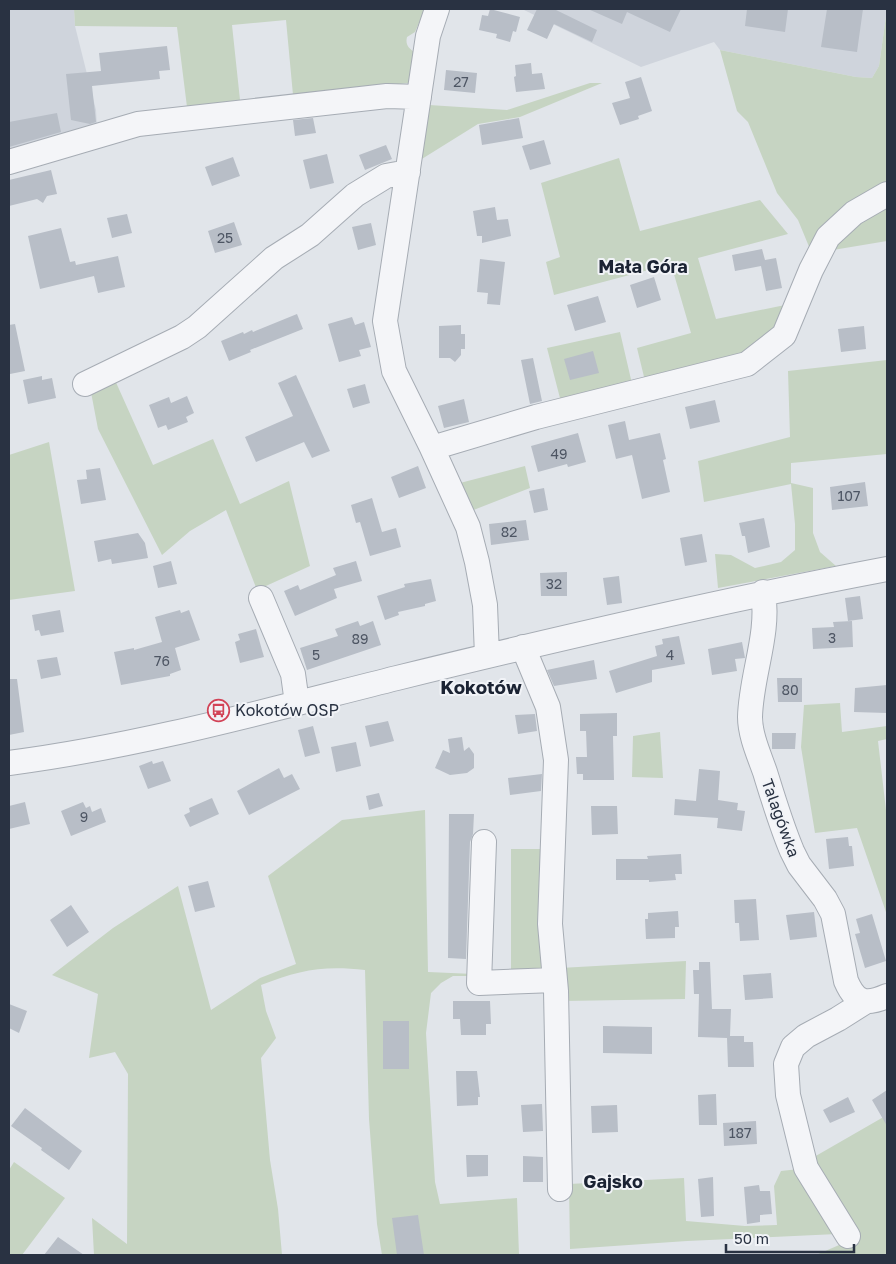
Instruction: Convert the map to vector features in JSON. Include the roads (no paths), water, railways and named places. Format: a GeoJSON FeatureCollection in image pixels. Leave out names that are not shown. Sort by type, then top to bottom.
{"type":"FeatureCollection","features":[{"type":"Feature","properties":{"kind":"street"},"geometry":{"type":"LineString","coordinates":[[437,9],[428,36],[386,321],[394,371],[468,527],[478,562],[485,605],[487,656]]}},
{"type":"Feature","properties":{"kind":"street"},"geometry":{"type":"LineString","coordinates":[[9,162],[138,124],[387,96],[419,97]]}},
{"type":"Feature","properties":{"kind":"street"},"geometry":{"type":"LineString","coordinates":[[85,384],[189,332],[274,258],[310,235],[355,195],[386,176],[408,172]]}},
{"type":"Feature","properties":{"kind":"street"},"geometry":{"type":"LineString","coordinates":[[432,448],[536,416],[747,364],[784,335],[811,270],[828,237],[854,212],[887,194]]}},
{"type":"Feature","properties":{"kind":"street"},"geometry":{"type":"LineString","coordinates":[[9,763],[112,747],[523,647],[763,592],[887,569]]}},
{"type":"Feature","properties":{"kind":"street","name":"Talagówka"},"geometry":{"type":"LineString","coordinates":[[763,592],[765,604],[751,708],[751,727],[792,851],[799,865],[828,904],[837,928],[846,981],[853,995],[865,1002]]}},
{"type":"Feature","properties":{"kind":"street"},"geometry":{"type":"LineString","coordinates":[[261,598],[294,674],[297,703]]}},
{"type":"Feature","properties":{"kind":"street"},"geometry":{"type":"LineString","coordinates":[[523,647],[548,707],[556,760],[550,924],[555,980],[560,1189]]}},
{"type":"Feature","properties":{"kind":"street"},"geometry":{"type":"LineString","coordinates":[[484,842],[479,983],[555,980]]}},
{"type":"Feature","properties":{"kind":"street"},"geometry":{"type":"LineString","coordinates":[[848,1236],[806,1168],[788,1095],[786,1064],[793,1047],[806,1036],[865,1002],[873,1002],[887,996]]}},
{"type":"Feature","properties":{"kind":"place","name":"Kokotów OSP"},"geometry":{"type":"Point","coordinates":[219,710]}},
{"type":"Feature","properties":{"kind":"district","name":"Mała Góra"},"geometry":{"type":"Point","coordinates":[643,267]}},
{"type":"Feature","properties":{"kind":"district","name":"Kokotów"},"geometry":{"type":"Point","coordinates":[481,687]}},
{"type":"Feature","properties":{"kind":"district","name":"Gajsko"},"geometry":{"type":"Point","coordinates":[613,1182]}}]}
